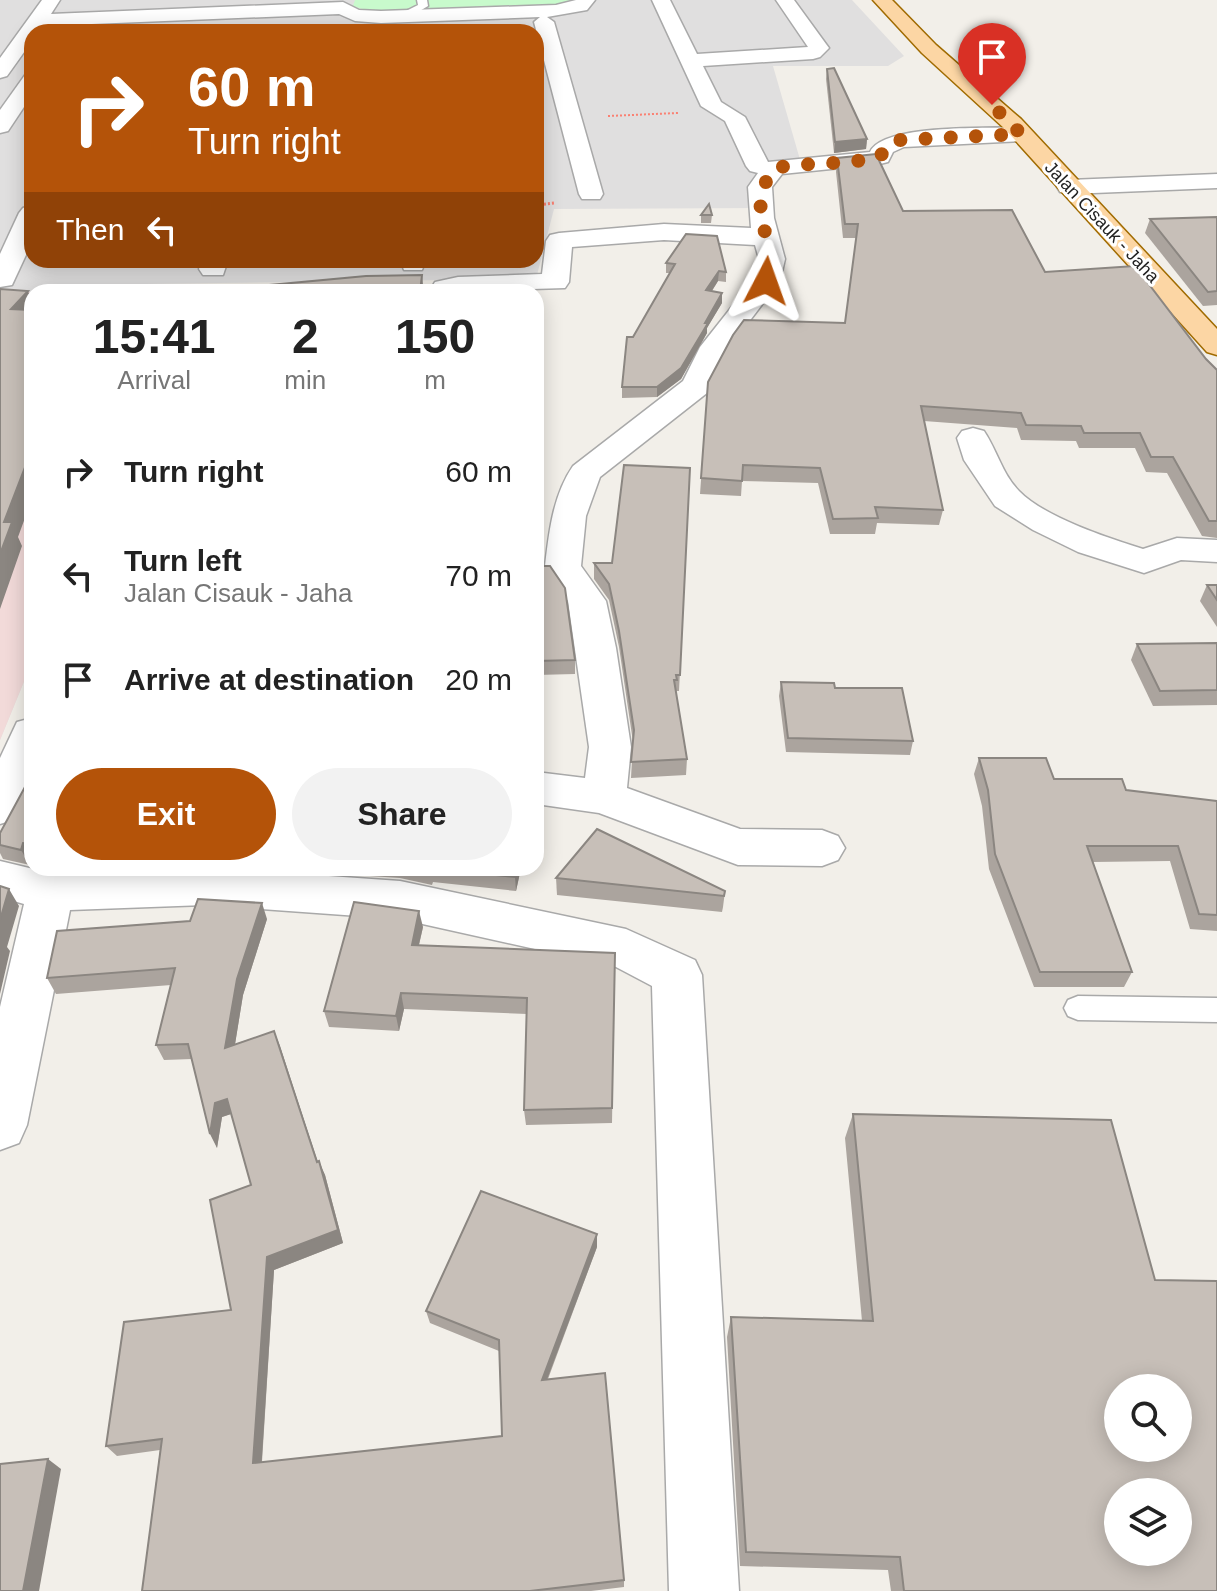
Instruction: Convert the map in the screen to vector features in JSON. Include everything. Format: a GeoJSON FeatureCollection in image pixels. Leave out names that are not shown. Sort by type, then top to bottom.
{"type":"FeatureCollection","features":[{"type":"Feature","properties":{"kind":"main road","name":"Jalan Cisauk - Jaha"},"geometry":{"type":"LineString","coordinates":[[882,0],[1021,134],[1217,346]]}},
{"type":"Feature","properties":{"kind":"street"},"geometry":{"type":"LineString","coordinates":[[190,9],[292,0]]}},
{"type":"Feature","properties":{"kind":"street"},"geometry":{"type":"LineString","coordinates":[[45,10],[75,15],[343,4],[355,15],[404,24],[556,11],[580,6],[586,0]]}},
{"type":"Feature","properties":{"kind":"street"},"geometry":{"type":"LineString","coordinates":[[661,0],[712,106],[734,117],[758,166]]}},
{"type":"Feature","properties":{"kind":"street"},"geometry":{"type":"LineString","coordinates":[[691,61],[813,53],[819,48],[785,0]]}},
{"type":"Feature","properties":{"kind":"street"},"geometry":{"type":"LineString","coordinates":[[544,22],[591,194]]}},
{"type":"Feature","properties":{"kind":"street"},"geometry":{"type":"LineString","coordinates":[[0,72],[24,39]]}},
{"type":"Feature","properties":{"kind":"street"},"geometry":{"type":"LineString","coordinates":[[0,126],[24,91]]}},
{"type":"Feature","properties":{"kind":"street"},"geometry":{"type":"LineString","coordinates":[[548,119],[571,118]]}},
{"type":"Feature","properties":{"kind":"street"},"geometry":{"type":"LineString","coordinates":[[604,797],[610,747],[587,601],[563,566],[569,516],[585,473],[696,386],[715,347],[766,281],[772,259],[761,218],[760,187],[774,168],[800,164],[856,163],[880,157],[888,144],[899,140],[1021,134]]}},
{"type":"Feature","properties":{"kind":"street"},"geometry":{"type":"LineString","coordinates":[[1069,187],[1217,181]]}},
{"type":"Feature","properties":{"kind":"street"},"geometry":{"type":"LineString","coordinates":[[2,279],[24,231]]}},
{"type":"Feature","properties":{"kind":"street"},"geometry":{"type":"LineString","coordinates":[[490,284],[555,282],[559,241],[590,237],[736,232],[768,239]]}},
{"type":"Feature","properties":{"kind":"street"},"geometry":{"type":"LineString","coordinates":[[973,438],[981,460],[1007,499],[1056,528],[1144,562],[1177,549],[1217,551]]}},
{"type":"Feature","properties":{"kind":"street"},"geometry":{"type":"LineString","coordinates":[[0,807],[24,752]]}},
{"type":"Feature","properties":{"kind":"street"},"geometry":{"type":"LineString","coordinates":[[544,789],[604,797],[738,847],[822,848]]}},
{"type":"Feature","properties":{"kind":"street"},"geometry":{"type":"LineString","coordinates":[[0,879],[50,892],[205,886],[400,900],[626,949],[677,975],[704,1591]]}},
{"type":"Feature","properties":{"kind":"street"},"geometry":{"type":"LineString","coordinates":[[0,1125],[50,892]]}},
{"type":"Feature","properties":{"kind":"lane"},"geometry":{"type":"LineString","coordinates":[[404,24],[423,6],[422,0]]}},
{"type":"Feature","properties":{"kind":"lane"},"geometry":{"type":"LineString","coordinates":[[1078,1008],[1217,1010]]}},
{"type":"Feature","properties":{"kind":"path"},"geometry":{"type":"LineString","coordinates":[[571,118],[723,111]]}},
{"type":"Feature","properties":{"kind":"shaded area"},"geometry":{"type":"Polygon","coordinates":[[[0,0],[852,0],[904,56],[888,66],[773,66],[803,170],[760,172],[773,208],[554,209],[544,248],[544,24],[24,24],[24,268],[539,268],[536,279],[24,284],[24,682],[0,740],[0,0]]]}},
{"type":"Feature","properties":{"kind":"shaded area"},"geometry":{"type":"Polygon","coordinates":[[[0,292],[24,292],[24,682],[0,740],[0,292]]]}},
{"type":"Feature","properties":{"kind":"green space"},"geometry":{"type":"Polygon","coordinates":[[[355,0],[575,0],[569,6],[377,14],[353,6],[355,0]]]}},
{"type":"Feature","properties":{"kind":"building"},"geometry":{"type":"Polygon","coordinates":[[[834,68],[867,139],[835,142],[827,69],[834,68]]]}},
{"type":"Feature","properties":{"kind":"building"},"geometry":{"type":"Polygon","coordinates":[[[876,154],[903,211],[1012,210],[1045,272],[1135,266],[1217,370],[1217,521],[1209,521],[1173,457],[1151,457],[1140,433],[1084,433],[1081,426],[1026,425],[1021,413],[921,406],[943,510],[875,507],[878,518],[833,519],[820,468],[743,465],[742,481],[701,478],[708,382],[744,320],[845,323],[858,224],[845,224],[837,158],[876,154]]]}},
{"type":"Feature","properties":{"kind":"building"},"geometry":{"type":"Polygon","coordinates":[[[709,204],[712,215],[701,215],[709,204]]]}},
{"type":"Feature","properties":{"kind":"building"},"geometry":{"type":"Polygon","coordinates":[[[1217,217],[1217,291],[1208,292],[1150,219],[1217,217]]]}},
{"type":"Feature","properties":{"kind":"building"},"geometry":{"type":"Polygon","coordinates":[[[686,234],[717,236],[726,272],[719,271],[706,290],[722,293],[681,368],[657,387],[622,387],[627,337],[633,337],[675,264],[666,263],[686,234]]]}},
{"type":"Feature","properties":{"kind":"building"},"geometry":{"type":"Polygon","coordinates":[[[422,275],[421,284],[281,284],[366,276],[422,275]]]}},
{"type":"Feature","properties":{"kind":"building"},"geometry":{"type":"Polygon","coordinates":[[[0,289],[24,291],[24,295],[11,309],[24,310],[24,470],[4,522],[12,522],[0,554],[0,289]]]}},
{"type":"Feature","properties":{"kind":"building"},"geometry":{"type":"Polygon","coordinates":[[[624,465],[690,468],[680,675],[676,675],[677,680],[674,680],[687,759],[631,762],[634,730],[619,631],[609,584],[594,563],[612,563],[624,465]]]}},
{"type":"Feature","properties":{"kind":"building"},"geometry":{"type":"Polygon","coordinates":[[[544,566],[550,566],[565,588],[575,660],[544,661],[544,566]]]}},
{"type":"Feature","properties":{"kind":"building"},"geometry":{"type":"Polygon","coordinates":[[[1207,585],[1217,585],[1217,600],[1207,585]]]}},
{"type":"Feature","properties":{"kind":"building"},"geometry":{"type":"Polygon","coordinates":[[[1217,643],[1217,690],[1160,691],[1137,644],[1217,643]]]}},
{"type":"Feature","properties":{"kind":"building"},"geometry":{"type":"Polygon","coordinates":[[[781,682],[834,683],[835,688],[902,688],[913,741],[788,738],[781,682]]]}},
{"type":"Feature","properties":{"kind":"building"},"geometry":{"type":"Polygon","coordinates":[[[979,758],[1046,758],[1054,779],[1122,779],[1126,790],[1217,801],[1217,915],[1199,914],[1178,846],[1087,846],[1132,972],[1040,972],[995,854],[988,790],[979,758]]]}},
{"type":"Feature","properties":{"kind":"building"},"geometry":{"type":"Polygon","coordinates":[[[24,789],[24,843],[21,850],[0,845],[0,833],[24,789]]]}},
{"type":"Feature","properties":{"kind":"building"},"geometry":{"type":"Polygon","coordinates":[[[597,829],[725,891],[724,896],[556,878],[597,829]]]}},
{"type":"Feature","properties":{"kind":"building"},"geometry":{"type":"Polygon","coordinates":[[[0,886],[9,889],[0,920],[0,886]]]}},
{"type":"Feature","properties":{"kind":"building"},"geometry":{"type":"Polygon","coordinates":[[[198,899],[262,903],[237,979],[225,1048],[274,1031],[319,1161],[338,1230],[267,1257],[253,1463],[502,1436],[499,1340],[426,1311],[481,1191],[597,1234],[542,1380],[605,1373],[624,1580],[530,1591],[142,1591],[162,1439],[106,1446],[124,1322],[231,1310],[210,1200],[251,1185],[227,1099],[215,1103],[210,1134],[188,1044],[156,1045],[175,968],[47,978],[57,931],[190,921],[198,899]]]}},
{"type":"Feature","properties":{"kind":"building"},"geometry":{"type":"Polygon","coordinates":[[[354,902],[419,911],[412,945],[615,953],[612,1108],[524,1110],[527,998],[401,993],[396,1016],[324,1011],[354,902]]]}},
{"type":"Feature","properties":{"kind":"building"},"geometry":{"type":"Polygon","coordinates":[[[853,1114],[1111,1120],[1155,1280],[1217,1281],[1217,1591],[904,1591],[900,1557],[746,1552],[731,1317],[873,1321],[853,1114]]]}},
{"type":"Feature","properties":{"kind":"building"},"geometry":{"type":"Polygon","coordinates":[[[48,1459],[23,1591],[0,1591],[0,1464],[48,1459]]]}},
{"type":"Feature","properties":{"kind":"route"},"geometry":{"type":"LineString","coordinates":[[766,281],[772,259],[761,218],[760,187],[774,168],[800,164],[856,163],[880,157],[883,148],[899,140],[1021,134],[992,105]]}}]}
